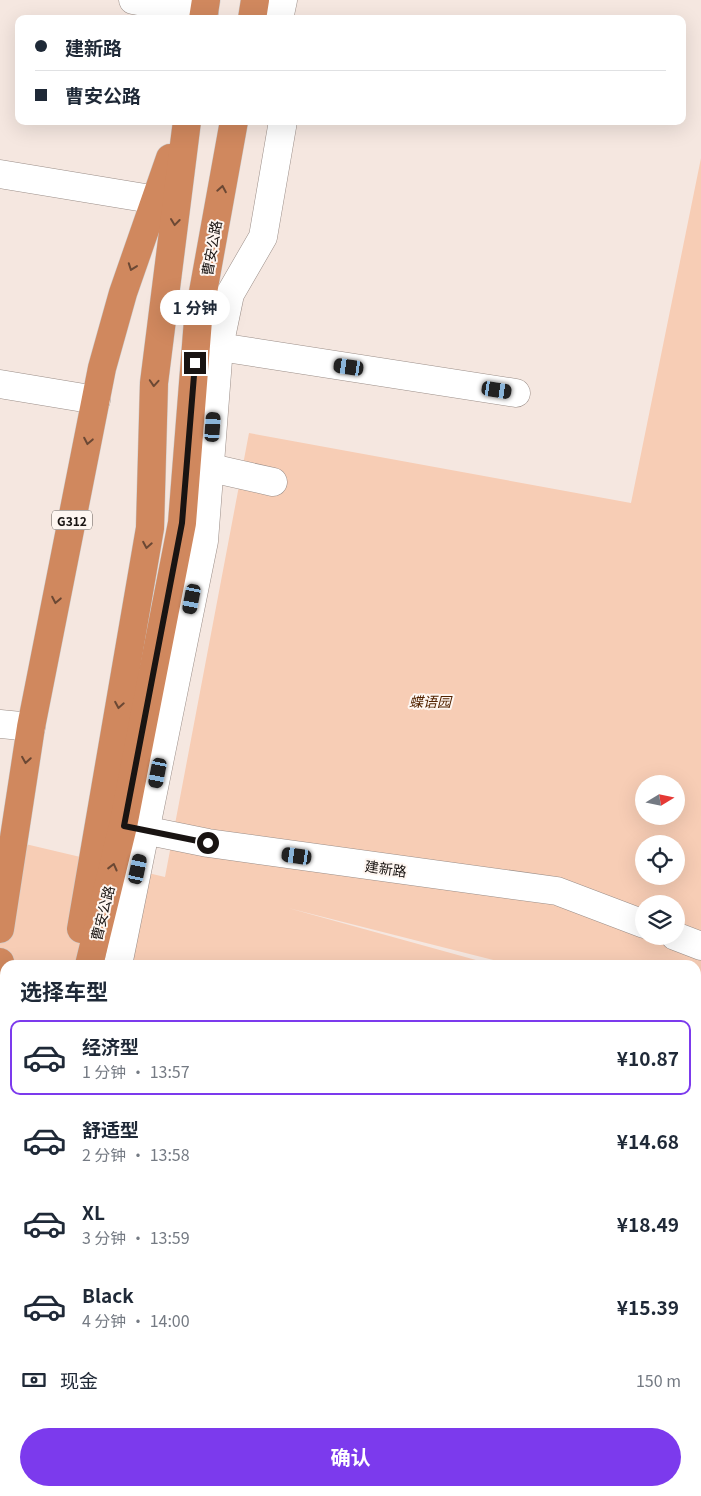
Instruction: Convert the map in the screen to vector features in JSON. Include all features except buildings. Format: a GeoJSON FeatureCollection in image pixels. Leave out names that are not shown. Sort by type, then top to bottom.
{"type":"FeatureCollection","features":[{"type":"Feature","properties":{"kind":"highway"},"geometry":{"type":"LineString","coordinates":[[253,15],[255,0]]}},
{"type":"Feature","properties":{"kind":"highway","name":"G312"},"geometry":{"type":"LineString","coordinates":[[0,929],[31,727],[96,400],[123,293],[157,200],[181,125]]}},
{"type":"Feature","properties":{"kind":"highway"},"geometry":{"type":"LineString","coordinates":[[75,960],[150,528],[154,383],[187,125]]}},
{"type":"Feature","properties":{"kind":"highway","name":"曹安公路"},"geometry":{"type":"LineString","coordinates":[[91,960],[135,829],[182,523],[198,465],[208,345],[198,320],[233,125]]}},
{"type":"Feature","properties":{"kind":"street"},"geometry":{"type":"LineString","coordinates":[[133,0],[172,3],[204,11]]}},
{"type":"Feature","properties":{"kind":"street"},"geometry":{"type":"LineString","coordinates":[[280,15],[283,0]]}},
{"type":"Feature","properties":{"kind":"street"},"geometry":{"type":"LineString","coordinates":[[282,125],[263,237],[230,294],[208,345],[516,393]]}},
{"type":"Feature","properties":{"kind":"street"},"geometry":{"type":"LineString","coordinates":[[0,174],[157,200]]}},
{"type":"Feature","properties":{"kind":"street"},"geometry":{"type":"LineString","coordinates":[[0,384],[96,400]]}},
{"type":"Feature","properties":{"kind":"street"},"geometry":{"type":"LineString","coordinates":[[198,465],[274,482]]}},
{"type":"Feature","properties":{"kind":"street"},"geometry":{"type":"LineString","coordinates":[[0,724],[31,727]]}},
{"type":"Feature","properties":{"kind":"street"},"geometry":{"type":"LineString","coordinates":[[119,960],[135,829]]}},
{"type":"Feature","properties":{"kind":"street","name":"建新路"},"geometry":{"type":"LineString","coordinates":[[135,829],[208,843],[558,891],[635,921]]}},
{"type":"Feature","properties":{"kind":"street"},"geometry":{"type":"LineString","coordinates":[[685,940],[701,946]]}},
{"type":"Feature","properties":{"kind":"green space","name":"蝶语园"},"geometry":{"type":"Polygon","coordinates":[[[701,158],[701,960],[493,960],[288,908],[476,960],[0,960],[0,838],[165,877],[249,433],[631,503],[701,158]]]}},
{"type":"Feature","properties":{"kind":"route"},"geometry":{"type":"LineString","coordinates":[[195,363],[182,523],[124,826],[208,843]]}}]}
